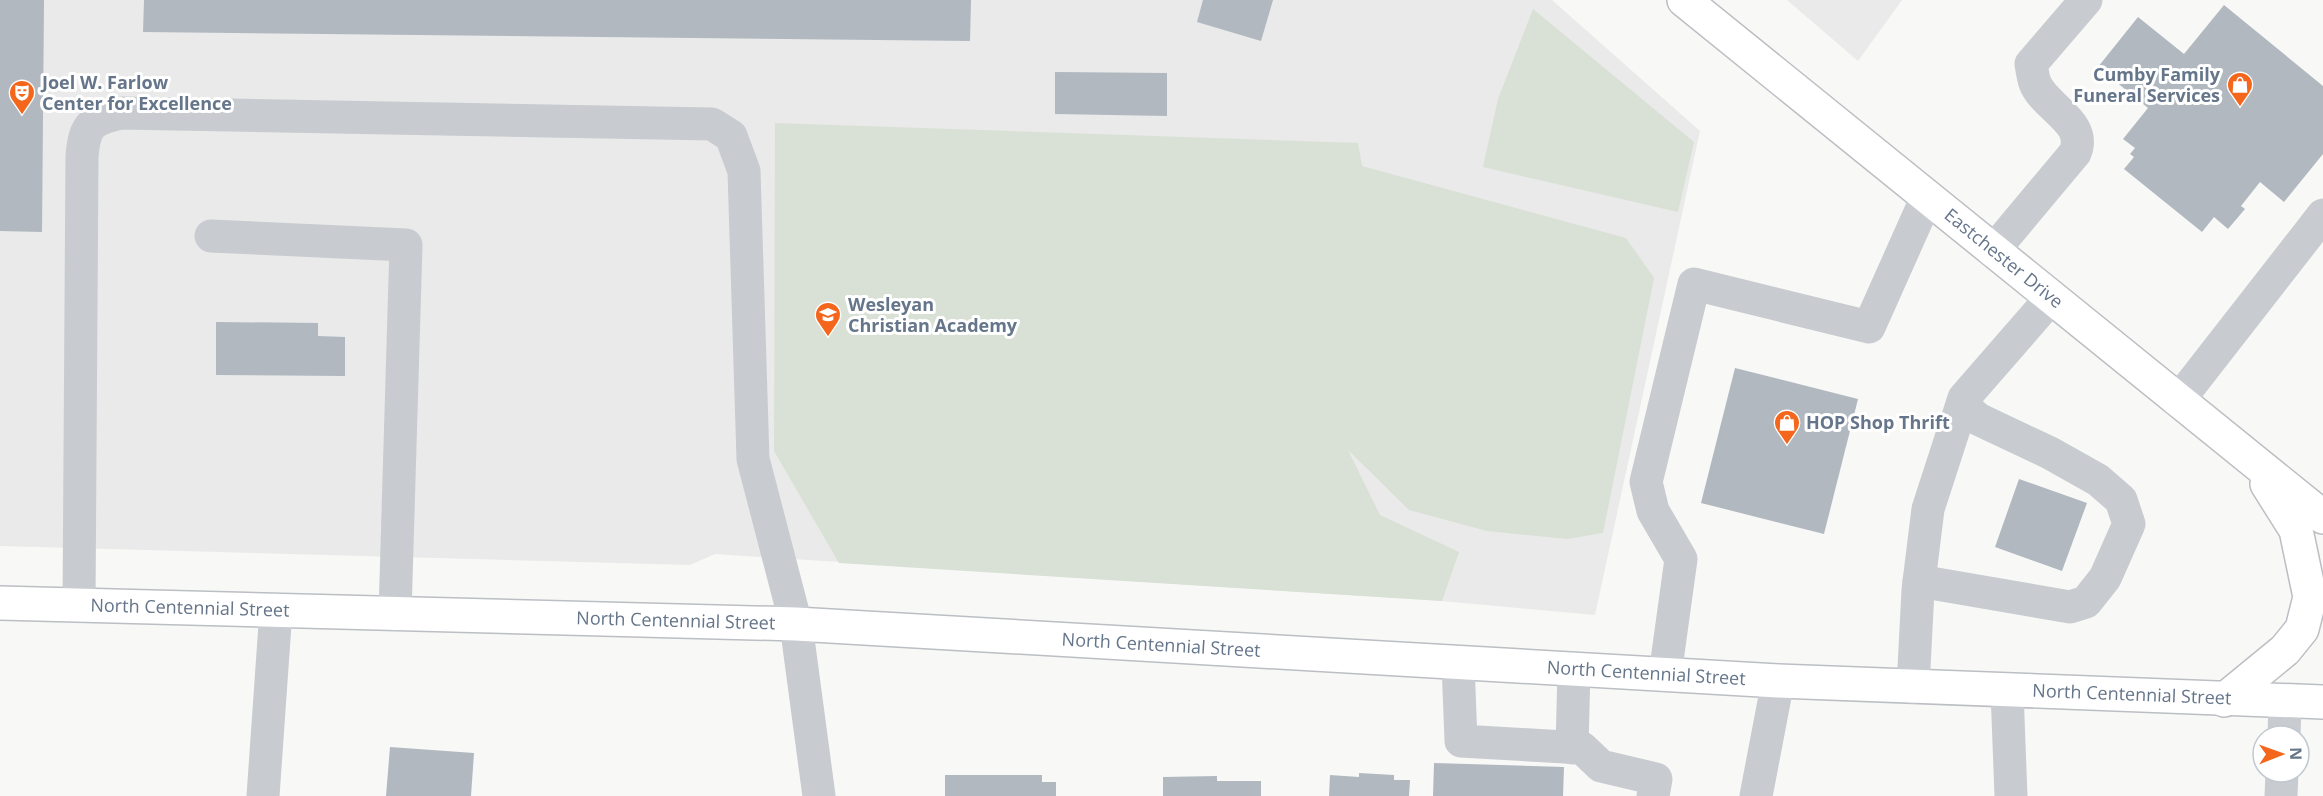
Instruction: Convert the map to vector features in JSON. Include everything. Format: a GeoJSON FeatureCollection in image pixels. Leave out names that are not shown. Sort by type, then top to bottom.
{"type":"FeatureCollection","features":[{"type":"Feature","properties":{"kind":"main road","name":"Eastchester Drive"},"geometry":{"type":"LineString","coordinates":[[1684,0],[2323,518]]}},
{"type":"Feature","properties":{"kind":"main road"},"geometry":{"type":"LineString","coordinates":[[2224,700],[2285,650],[2302,629],[2310,597],[2296,530],[2254,462]]}},
{"type":"Feature","properties":{"kind":"main road","name":"North Centennial Street"},"geometry":{"type":"LineString","coordinates":[[0,603],[796,624],[1778,681],[2224,700],[2323,702]]}},
{"type":"Feature","properties":{"kind":"street"},"geometry":{"type":"LineString","coordinates":[[1994,251],[2075,153],[2078,145],[2078,134],[2035,84],[2031,64],[2086,0]]}},
{"type":"Feature","properties":{"kind":"street"},"geometry":{"type":"LineString","coordinates":[[79,605],[82,156],[84,134],[99,118],[122,113],[712,124],[731,136],[744,171],[753,459],[796,624],[819,796]]}},
{"type":"Feature","properties":{"kind":"street"},"geometry":{"type":"LineString","coordinates":[[1665,675],[1681,559],[1653,511],[1646,482],[1694,284],[1869,327],[1927,197]]}},
{"type":"Feature","properties":{"kind":"street"},"geometry":{"type":"LineString","coordinates":[[2178,401],[2323,215]]}},
{"type":"Feature","properties":{"kind":"street"},"geometry":{"type":"LineString","coordinates":[[211,236],[406,245],[395,614]]}},
{"type":"Feature","properties":{"kind":"street"},"geometry":{"type":"LineString","coordinates":[[1913,687],[1919,581],[1928,510],[1964,398],[2051,298]]}},
{"type":"Feature","properties":{"kind":"street"},"geometry":{"type":"LineString","coordinates":[[1919,581],[2070,607],[2086,602],[2105,578],[2129,524],[2121,500],[2098,480],[2050,453],[1978,419],[1962,405]]}},
{"type":"Feature","properties":{"kind":"street"},"geometry":{"type":"LineString","coordinates":[[263,796],[276,610]]}},
{"type":"Feature","properties":{"kind":"street"},"geometry":{"type":"LineString","coordinates":[[1458,663],[1461,741],[1582,748],[1601,766],[1656,779],[1653,796]]}},
{"type":"Feature","properties":{"kind":"street"},"geometry":{"type":"LineString","coordinates":[[1572,748],[1574,669]]}},
{"type":"Feature","properties":{"kind":"street"},"geometry":{"type":"LineString","coordinates":[[1756,796],[1778,681]]}},
{"type":"Feature","properties":{"kind":"street"},"geometry":{"type":"LineString","coordinates":[[2007,691],[2011,796]]}},
{"type":"Feature","properties":{"kind":"street"},"geometry":{"type":"LineString","coordinates":[[2284,724],[2285,701]]}},
{"type":"Feature","properties":{"kind":"shaded area","name":"Wesleyan Christian Academy"},"geometry":{"type":"Polygon","coordinates":[[[0,0],[1552,0],[1700,131],[1595,615],[1442,601],[715,554],[690,565],[0,546],[0,0]]]}},
{"type":"Feature","properties":{"kind":"shaded area"},"geometry":{"type":"Polygon","coordinates":[[[1787,0],[1902,0],[1858,61],[1787,0]]]}},
{"type":"Feature","properties":{"kind":"shaded area"},"geometry":{"type":"Polygon","coordinates":[[[1533,9],[1694,142],[1678,212],[1483,167],[1498,99],[1533,9]]]}},
{"type":"Feature","properties":{"kind":"shaded area"},"geometry":{"type":"Polygon","coordinates":[[[775,123],[1358,143],[1362,166],[1626,238],[1654,278],[1603,533],[1567,539],[1487,531],[1409,510],[1348,450],[1380,515],[1459,552],[1442,601],[839,563],[774,451],[775,123]]]}},
{"type":"Feature","properties":{"kind":"building","name":"Joel W. Farlow Center for Excellence"},"geometry":{"type":"Polygon","coordinates":[[[0,0],[44,0],[42,232],[0,231],[0,0]]]}},
{"type":"Feature","properties":{"kind":"building"},"geometry":{"type":"Polygon","coordinates":[[[144,0],[971,0],[970,41],[143,32],[144,0]]]}},
{"type":"Feature","properties":{"kind":"building"},"geometry":{"type":"Polygon","coordinates":[[[1203,0],[1273,0],[1261,41],[1197,22],[1203,0]]]}},
{"type":"Feature","properties":{"kind":"building"},"geometry":{"type":"Polygon","coordinates":[[[2224,5],[2323,86],[2323,154],[2284,202],[2260,182],[2241,206],[2245,209],[2228,229],[2214,217],[2202,232],[2124,169],[2134,157],[2130,154],[2135,148],[2123,139],[2148,108],[2098,67],[2138,17],[2184,54],[2224,5]]]}},
{"type":"Feature","properties":{"kind":"building"},"geometry":{"type":"Polygon","coordinates":[[[1055,72],[1167,73],[1167,116],[1055,114],[1055,72]]]}},
{"type":"Feature","properties":{"kind":"building"},"geometry":{"type":"Polygon","coordinates":[[[216,322],[318,323],[318,336],[345,337],[345,376],[216,375],[216,322]]]}},
{"type":"Feature","properties":{"kind":"building"},"geometry":{"type":"Polygon","coordinates":[[[1735,368],[1858,399],[1824,534],[1701,503],[1735,368]]]}},
{"type":"Feature","properties":{"kind":"building"},"geometry":{"type":"Polygon","coordinates":[[[2019,479],[2087,503],[2062,571],[1995,547],[2019,479]]]}},
{"type":"Feature","properties":{"kind":"building"},"geometry":{"type":"Polygon","coordinates":[[[390,747],[474,753],[471,796],[386,796],[390,747]]]}},
{"type":"Feature","properties":{"kind":"building"},"geometry":{"type":"Polygon","coordinates":[[[1434,763],[1564,767],[1563,796],[1433,796],[1434,763]]]}},
{"type":"Feature","properties":{"kind":"building"},"geometry":{"type":"Polygon","coordinates":[[[1359,773],[1394,775],[1394,780],[1410,780],[1409,796],[1329,796],[1330,775],[1359,777],[1359,773]]]}},
{"type":"Feature","properties":{"kind":"building"},"geometry":{"type":"Polygon","coordinates":[[[945,775],[1042,775],[1042,782],[1056,782],[1056,796],[945,796],[945,775]]]}},
{"type":"Feature","properties":{"kind":"building"},"geometry":{"type":"Polygon","coordinates":[[[1217,776],[1217,781],[1261,781],[1261,796],[1163,796],[1163,777],[1217,776]]]}},
{"type":"Feature","properties":{"kind":"place","name":"Cumby Family Funeral Services"},"geometry":{"type":"Point","coordinates":[2240,108]}},
{"type":"Feature","properties":{"kind":"place","name":"Joel W. Farlow Center for Excellence"},"geometry":{"type":"Point","coordinates":[22,116]}},
{"type":"Feature","properties":{"kind":"place","name":"Wesleyan Christian Academy"},"geometry":{"type":"Point","coordinates":[828,338]}},
{"type":"Feature","properties":{"kind":"place","name":"HOP Shop Thrift"},"geometry":{"type":"Point","coordinates":[1787,446]}}]}
